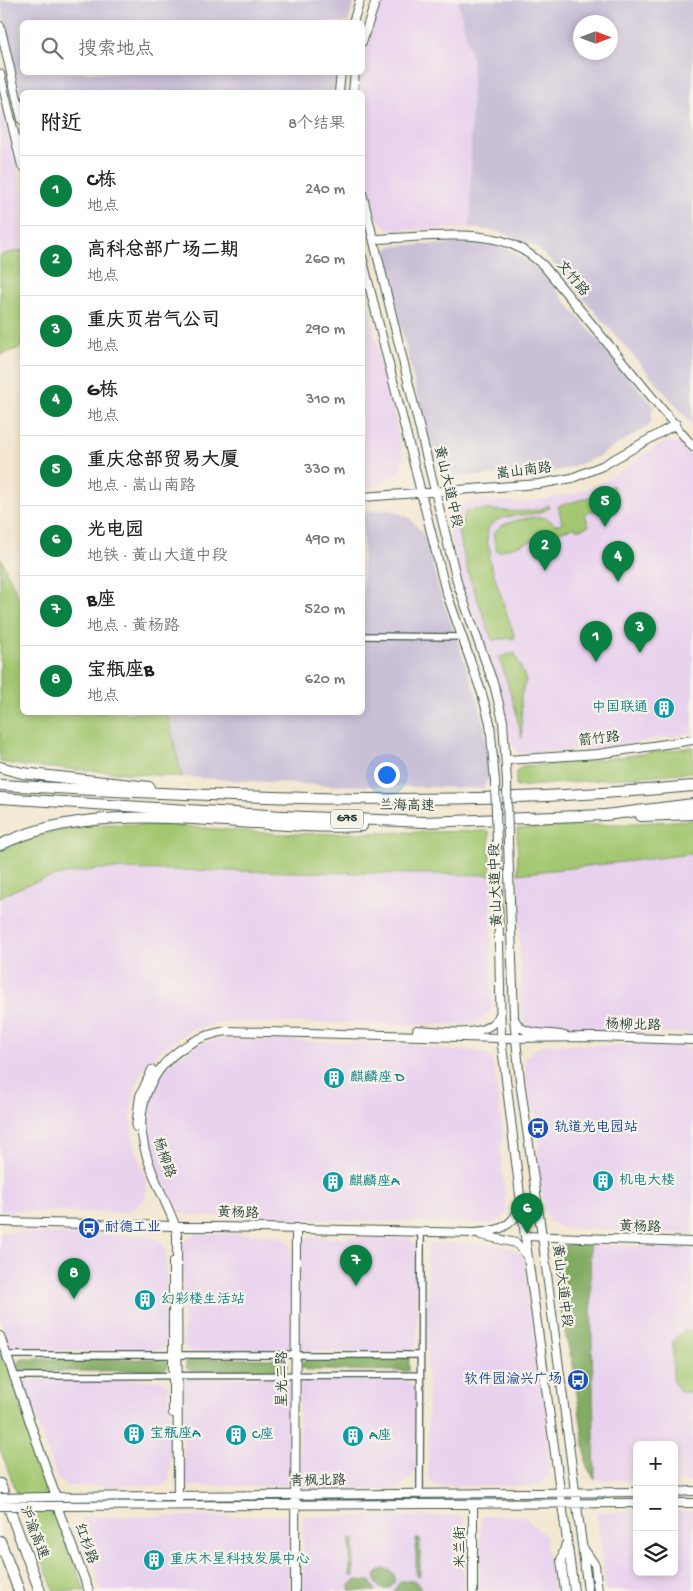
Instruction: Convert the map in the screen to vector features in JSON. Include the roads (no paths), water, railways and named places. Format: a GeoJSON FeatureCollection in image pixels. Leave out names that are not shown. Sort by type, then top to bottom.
{"type":"FeatureCollection","features":[{"type":"Feature","properties":{"kind":"highway","name":"G75"},"geometry":{"type":"LineString","coordinates":[[0,767],[22,773],[232,797]]}},
{"type":"Feature","properties":{"kind":"highway"},"geometry":{"type":"LineString","coordinates":[[0,785],[232,797]]}},
{"type":"Feature","properties":{"kind":"highway","name":"兰海高速"},"geometry":{"type":"LineString","coordinates":[[232,797],[421,801],[605,794],[693,786]]}},
{"type":"Feature","properties":{"kind":"highway","name":"兰海高速"},"geometry":{"type":"LineString","coordinates":[[0,798],[282,816],[426,822],[606,815],[693,804]]}},
{"type":"Feature","properties":{"kind":"highway"},"geometry":{"type":"LineString","coordinates":[[606,815],[666,816],[693,814]]}},
{"type":"Feature","properties":{"kind":"highway"},"geometry":{"type":"LineString","coordinates":[[0,845],[23,834],[56,825],[126,818],[282,826],[347,826],[426,822]]}},
{"type":"Feature","properties":{"kind":"highway","name":"沪渝高速"},"geometry":{"type":"LineString","coordinates":[[0,1484],[40,1591]]}},
{"type":"Feature","properties":{"kind":"highway"},"geometry":{"type":"LineString","coordinates":[[0,1541],[19,1591]]}},
{"type":"Feature","properties":{"kind":"street"},"geometry":{"type":"LineString","coordinates":[[354,20],[360,0]]}},
{"type":"Feature","properties":{"kind":"street"},"geometry":{"type":"LineString","coordinates":[[365,33],[376,0]]}},
{"type":"Feature","properties":{"kind":"street"},"geometry":{"type":"LineString","coordinates":[[0,26],[20,111]]}},
{"type":"Feature","properties":{"kind":"street"},"geometry":{"type":"LineString","coordinates":[[0,74],[20,158]]}},
{"type":"Feature","properties":{"kind":"street"},"geometry":{"type":"LineString","coordinates":[[339,90],[341,75]]}},
{"type":"Feature","properties":{"kind":"street"},"geometry":{"type":"LineString","coordinates":[[353,90],[355,75]]}},
{"type":"Feature","properties":{"kind":"street","name":"黄山大道中段"},"geometry":{"type":"LineString","coordinates":[[365,204],[458,585],[495,688],[503,721],[507,782],[515,1038],[588,1591]]}},
{"type":"Feature","properties":{"kind":"street","name":"文竹路"},"geometry":{"type":"LineString","coordinates":[[374,239],[477,236],[498,239],[528,253],[543,265],[676,424],[693,447]]}},
{"type":"Feature","properties":{"kind":"street","name":"黄山大道中段"},"geometry":{"type":"LineString","coordinates":[[365,269],[445,588],[490,723],[495,782],[501,1038],[528,1260],[574,1591]]}},
{"type":"Feature","properties":{"kind":"street","name":"嵩山南路"},"geometry":{"type":"LineString","coordinates":[[365,497],[540,484],[572,478],[602,466],[676,424]]}},
{"type":"Feature","properties":{"kind":"street"},"geometry":{"type":"LineString","coordinates":[[365,636],[462,637]]}},
{"type":"Feature","properties":{"kind":"street","name":"箭竹路"},"geometry":{"type":"LineString","coordinates":[[506,760],[598,754],[693,740]]}},
{"type":"Feature","properties":{"kind":"street","name":"杨柳路"},"geometry":{"type":"LineString","coordinates":[[172,1224],[142,1158],[136,1120],[137,1108],[145,1083],[158,1062],[176,1045],[204,1032],[227,1027],[475,1032],[490,1027],[500,1014]]}},
{"type":"Feature","properties":{"kind":"street"},"geometry":{"type":"LineString","coordinates":[[514,1018],[518,1027],[525,1031],[556,1033],[572,1037]]}},
{"type":"Feature","properties":{"kind":"street","name":"杨柳路"},"geometry":{"type":"LineString","coordinates":[[176,1505],[178,1244],[147,1157],[141,1120],[145,1097],[155,1075],[170,1056],[187,1044],[210,1034],[238,1031],[501,1038],[572,1037]]}},
{"type":"Feature","properties":{"kind":"street","name":"杨柳北路"},"geometry":{"type":"LineString","coordinates":[[572,1037],[693,1040]]}},
{"type":"Feature","properties":{"kind":"street"},"geometry":{"type":"LineString","coordinates":[[474,1233],[505,1228],[516,1216],[521,1204]]}},
{"type":"Feature","properties":{"kind":"street","name":"黄杨路"},"geometry":{"type":"LineString","coordinates":[[1,1223],[172,1224],[474,1233]]}},
{"type":"Feature","properties":{"kind":"street","name":"星光二路"},"geometry":{"type":"LineString","coordinates":[[295,1591],[296,1228]]}},
{"type":"Feature","properties":{"kind":"street"},"geometry":{"type":"LineString","coordinates":[[420,1493],[421,1231]]}},
{"type":"Feature","properties":{"kind":"street"},"geometry":{"type":"LineString","coordinates":[[474,1233],[516,1243],[523,1249],[528,1260]]}},
{"type":"Feature","properties":{"kind":"street","name":"黄杨路"},"geometry":{"type":"LineString","coordinates":[[525,1236],[693,1242]]}},
{"type":"Feature","properties":{"kind":"street"},"geometry":{"type":"LineString","coordinates":[[0,1336],[56,1497]]}},
{"type":"Feature","properties":{"kind":"street"},"geometry":{"type":"LineString","coordinates":[[6,1355],[420,1355]]}},
{"type":"Feature","properties":{"kind":"street"},"geometry":{"type":"LineString","coordinates":[[14,1376],[420,1375]]}},
{"type":"Feature","properties":{"kind":"street","name":"青枫北路"},"geometry":{"type":"LineString","coordinates":[[0,1498],[633,1492]]}},
{"type":"Feature","properties":{"kind":"street"},"geometry":{"type":"LineString","coordinates":[[678,1492],[693,1492]]}},
{"type":"Feature","properties":{"kind":"street","name":"青枫北路"},"geometry":{"type":"LineString","coordinates":[[0,1506],[633,1503]]}},
{"type":"Feature","properties":{"kind":"street"},"geometry":{"type":"LineString","coordinates":[[678,1503],[693,1503]]}},
{"type":"Feature","properties":{"kind":"street","name":"米兰街"},"geometry":{"type":"LineString","coordinates":[[473,1504],[473,1591]]}},
{"type":"Feature","properties":{"kind":"street","name":"红杉路"},"geometry":{"type":"LineString","coordinates":[[54,1506],[89,1591]]}},
{"type":"Feature","properties":{"kind":"street"},"geometry":{"type":"LineString","coordinates":[[565,1591],[561,1560],[567,1539]]}},
{"type":"Feature","properties":{"kind":"street"},"geometry":{"type":"LineString","coordinates":[[582,1548],[595,1565],[598,1591]]}},
{"type":"Feature","properties":{"kind":"place","name":"重庆总部贸易大厦"},"geometry":{"type":"Point","coordinates":[605,527]}},
{"type":"Feature","properties":{"kind":"place","name":"高科总部广场二期"},"geometry":{"type":"Point","coordinates":[545,571]}},
{"type":"Feature","properties":{"kind":"place","name":"G栋"},"geometry":{"type":"Point","coordinates":[618,582]}},
{"type":"Feature","properties":{"kind":"place","name":"重庆页岩气公司"},"geometry":{"type":"Point","coordinates":[640,653]}},
{"type":"Feature","properties":{"kind":"place","name":"C栋"},"geometry":{"type":"Point","coordinates":[596,662]}},
{"type":"Feature","properties":{"kind":"place","name":"中国联通"},"geometry":{"type":"Point","coordinates":[664,708]}},
{"type":"Feature","properties":{"kind":"place","name":"麒麟座 D"},"geometry":{"type":"Point","coordinates":[334,1078]}},
{"type":"Feature","properties":{"kind":"place","name":"轨道光电园站"},"geometry":{"type":"Point","coordinates":[538,1128]}},
{"type":"Feature","properties":{"kind":"place","name":"机电大楼"},"geometry":{"type":"Point","coordinates":[603,1181]}},
{"type":"Feature","properties":{"kind":"place","name":"麒麟座A"},"geometry":{"type":"Point","coordinates":[333,1182]}},
{"type":"Feature","properties":{"kind":"place","name":"耐德工业"},"geometry":{"type":"Point","coordinates":[89,1228]}},
{"type":"Feature","properties":{"kind":"place","name":"光电园"},"geometry":{"type":"Point","coordinates":[527,1234]}},
{"type":"Feature","properties":{"kind":"place","name":"B座"},"geometry":{"type":"Point","coordinates":[356,1286]}},
{"type":"Feature","properties":{"kind":"place","name":"宝瓶座B"},"geometry":{"type":"Point","coordinates":[74,1299]}},
{"type":"Feature","properties":{"kind":"place","name":"幻彩楼生活站"},"geometry":{"type":"Point","coordinates":[145,1300]}},
{"type":"Feature","properties":{"kind":"place","name":"软件园渝兴广场"},"geometry":{"type":"Point","coordinates":[578,1380]}},
{"type":"Feature","properties":{"kind":"place","name":"宝瓶座A"},"geometry":{"type":"Point","coordinates":[134,1434]}},
{"type":"Feature","properties":{"kind":"place","name":"C座"},"geometry":{"type":"Point","coordinates":[236,1435]}},
{"type":"Feature","properties":{"kind":"place","name":"A座"},"geometry":{"type":"Point","coordinates":[353,1436]}},
{"type":"Feature","properties":{"kind":"place","name":"重庆木星科技发展中心"},"geometry":{"type":"Point","coordinates":[154,1560]}}]}
